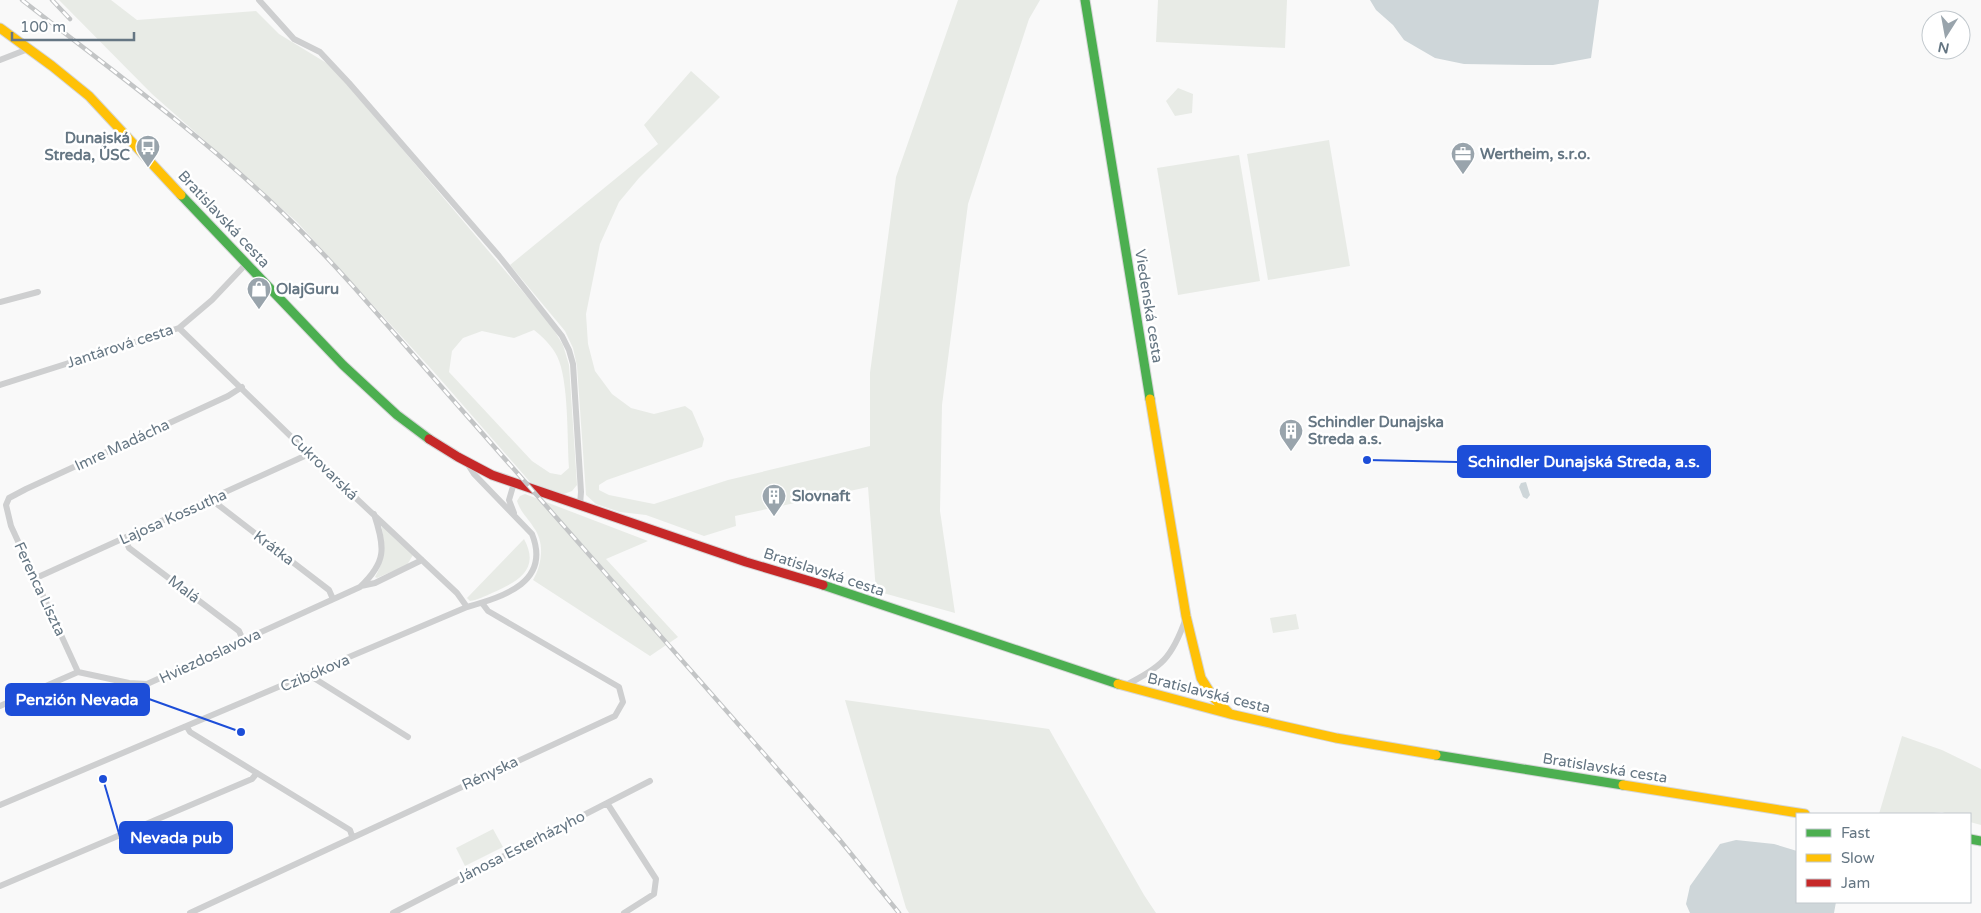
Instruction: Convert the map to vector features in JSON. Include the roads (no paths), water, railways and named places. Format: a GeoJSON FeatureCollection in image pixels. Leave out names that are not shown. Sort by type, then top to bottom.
{"type":"FeatureCollection","features":[{"type":"Feature","properties":{"kind":"street"},"geometry":{"type":"LineString","coordinates":[[259,0],[294,39],[320,52],[349,83],[499,256],[562,336],[569,350],[573,372],[581,492],[580,506]]}},
{"type":"Feature","properties":{"kind":"street","name":"Viedenská cesta"},"geometry":{"type":"LineString","coordinates":[[1085,0],[1186,616],[1201,678],[1213,697],[1230,714]]}},
{"type":"Feature","properties":{"kind":"street","name":"Bratislavská cesta"},"geometry":{"type":"LineString","coordinates":[[0,28],[62,73],[100,106],[358,382],[406,424],[467,463],[514,483],[580,506],[1124,686],[1230,714],[1336,738],[1404,750],[1799,813]]}},
{"type":"Feature","properties":{"kind":"street"},"geometry":{"type":"LineString","coordinates":[[0,60],[28,49]]}},
{"type":"Feature","properties":{"kind":"street","name":"Jantárová cesta"},"geometry":{"type":"LineString","coordinates":[[0,385],[179,328],[212,300],[246,263]]}},
{"type":"Feature","properties":{"kind":"street"},"geometry":{"type":"LineString","coordinates":[[0,302],[38,292]]}},
{"type":"Feature","properties":{"kind":"street","name":"Cukrovarská"},"geometry":{"type":"LineString","coordinates":[[179,328],[309,454],[457,592],[468,607]]}},
{"type":"Feature","properties":{"kind":"street","name":"Imre Madácha"},"geometry":{"type":"LineString","coordinates":[[6,505],[9,498],[26,489],[228,396],[242,387]]}},
{"type":"Feature","properties":{"kind":"street","name":"Lajosa Kossutha"},"geometry":{"type":"LineString","coordinates":[[36,578],[126,539],[309,454]]}},
{"type":"Feature","properties":{"kind":"street","name":"Czibókova"},"geometry":{"type":"LineString","coordinates":[[0,805],[468,607],[482,603],[527,581],[534,572],[537,561],[532,534],[515,514],[474,474],[467,463]]}},
{"type":"Feature","properties":{"kind":"street"},"geometry":{"type":"LineString","coordinates":[[514,483],[509,500],[515,514]]}},
{"type":"Feature","properties":{"kind":"street","name":"Krátka"},"geometry":{"type":"LineString","coordinates":[[214,498],[217,504],[329,590],[333,598]]}},
{"type":"Feature","properties":{"kind":"street","name":"Ferenca Liszta"},"geometry":{"type":"LineString","coordinates":[[6,505],[11,526],[78,672]]}},
{"type":"Feature","properties":{"kind":"street","name":"Hviezdoslavova"},"geometry":{"type":"LineString","coordinates":[[360,586],[373,575],[381,553],[380,530],[374,514]]}},
{"type":"Feature","properties":{"kind":"street","name":"Malá"},"geometry":{"type":"LineString","coordinates":[[126,539],[129,548],[239,631],[243,640]]}},
{"type":"Feature","properties":{"kind":"street","name":"Hviezdoslavova"},"geometry":{"type":"LineString","coordinates":[[78,672],[129,683],[148,684],[333,598],[360,586],[375,583],[422,560]]}},
{"type":"Feature","properties":{"kind":"street","name":"Rényska"},"geometry":{"type":"LineString","coordinates":[[190,913],[352,836],[615,716],[623,702],[619,687],[488,611],[482,603]]}},
{"type":"Feature","properties":{"kind":"street","name":"Viedenská cesta"},"geometry":{"type":"LineString","coordinates":[[1124,686],[1155,669],[1165,660],[1177,642],[1186,616]]}},
{"type":"Feature","properties":{"kind":"street"},"geometry":{"type":"LineString","coordinates":[[0,706],[78,672]]}},
{"type":"Feature","properties":{"kind":"street"},"geometry":{"type":"LineString","coordinates":[[309,675],[408,737]]}},
{"type":"Feature","properties":{"kind":"street"},"geometry":{"type":"LineString","coordinates":[[186,727],[190,732],[350,830],[352,836]]}},
{"type":"Feature","properties":{"kind":"street"},"geometry":{"type":"LineString","coordinates":[[0,886],[252,779],[257,773]]}},
{"type":"Feature","properties":{"kind":"street","name":"Jánosa Esterházyho"},"geometry":{"type":"LineString","coordinates":[[392,913],[650,781]]}},
{"type":"Feature","properties":{"kind":"street"},"geometry":{"type":"LineString","coordinates":[[607,802],[656,879],[654,894],[624,913]]}},
{"type":"Feature","properties":{"kind":"railway"},"geometry":{"type":"LineString","coordinates":[[22,0],[208,146],[267,198],[321,252],[839,839],[899,913]]}},
{"type":"Feature","properties":{"kind":"railway"},"geometry":{"type":"LineString","coordinates":[[52,0],[70,19]]}},
{"type":"Feature","properties":{"kind":"place","name":"Dunajská Streda, ÚSC"},"geometry":{"type":"Point","coordinates":[148,168]}},
{"type":"Feature","properties":{"kind":"place","name":"Wertheim, s.r.o."},"geometry":{"type":"Point","coordinates":[1463,175]}},
{"type":"Feature","properties":{"kind":"place","name":"OlajGuru"},"geometry":{"type":"Point","coordinates":[259,310]}},
{"type":"Feature","properties":{"kind":"place","name":"Schindler Dunajska Streda a.s."},"geometry":{"type":"Point","coordinates":[1291,452]}},
{"type":"Feature","properties":{"kind":"place","name":"Schindler Dunajská Streda, a.s."},"geometry":{"type":"Point","coordinates":[1367,460]}},
{"type":"Feature","properties":{"kind":"place","name":"Slovnaft"},"geometry":{"type":"Point","coordinates":[774,517]}},
{"type":"Feature","properties":{"kind":"place","name":"Penzión Nevada"},"geometry":{"type":"Point","coordinates":[241,732]}},
{"type":"Feature","properties":{"kind":"place","name":"Nevada pub"},"geometry":{"type":"Point","coordinates":[103,779]}}]}
